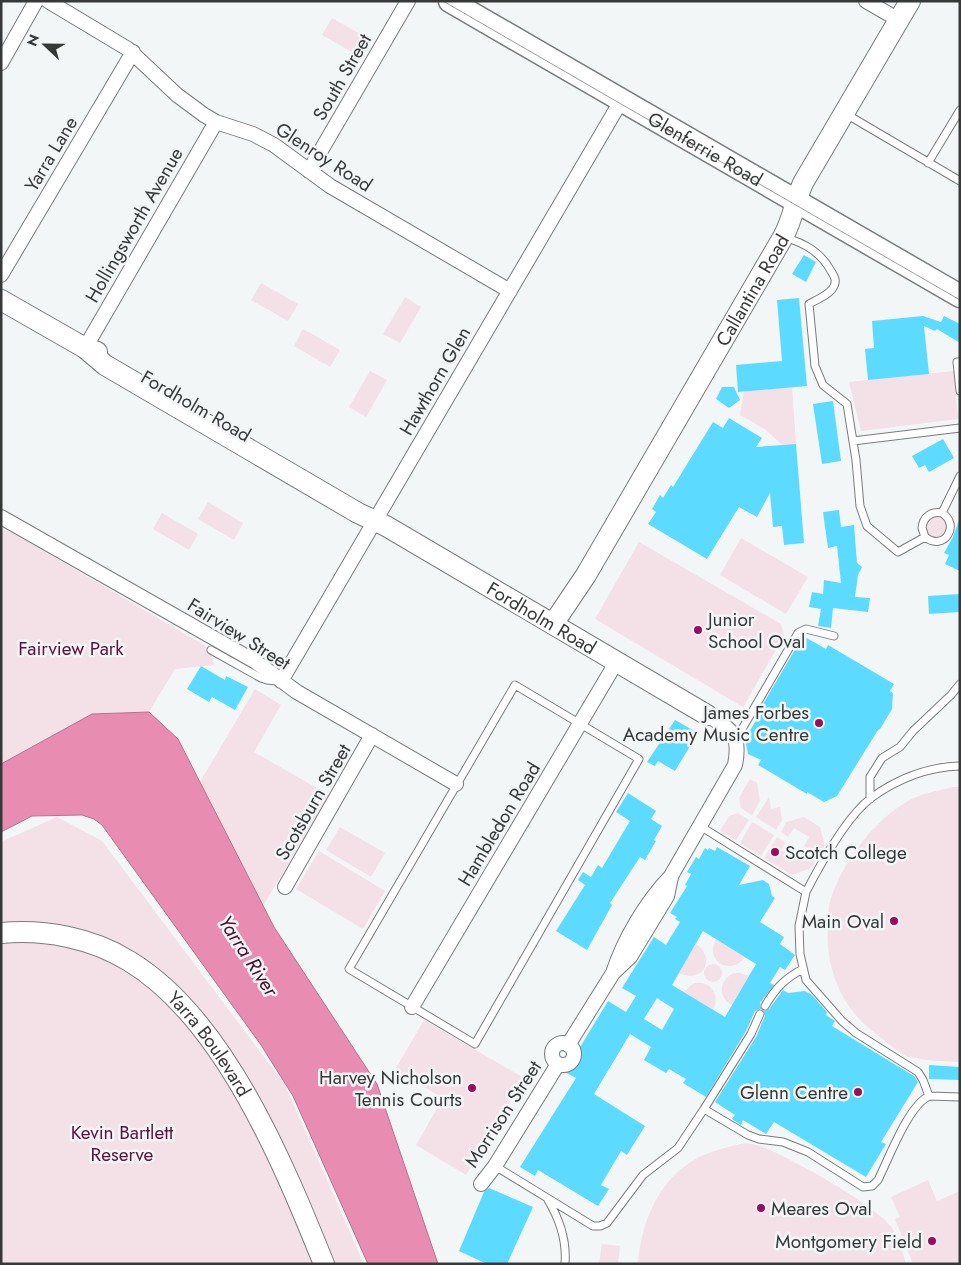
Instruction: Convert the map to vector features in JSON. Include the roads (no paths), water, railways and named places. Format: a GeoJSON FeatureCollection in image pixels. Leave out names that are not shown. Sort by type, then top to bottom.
{"type":"FeatureCollection","features":[{"type":"Feature","properties":{"kind":"main road","name":"Glenferrie Road"},"geometry":{"type":"LineString","coordinates":[[450,1],[960,296]]}},
{"type":"Feature","properties":{"kind":"street"},"geometry":{"type":"LineString","coordinates":[[1,63],[36,1]]}},
{"type":"Feature","properties":{"kind":"street","name":"Glenroy Road"},"geometry":{"type":"LineString","coordinates":[[48,1],[133,52],[177,96],[216,122],[263,139],[285,152],[338,191],[510,291]]}},
{"type":"Feature","properties":{"kind":"street","name":"South Street"},"geometry":{"type":"LineString","coordinates":[[309,171],[408,1]]}},
{"type":"Feature","properties":{"kind":"street"},"geometry":{"type":"LineString","coordinates":[[866,1],[898,20]]}},
{"type":"Feature","properties":{"kind":"street","name":"Callantina Road"},"geometry":{"type":"LineString","coordinates":[[557,626],[581,592],[586,575],[783,236],[792,219],[803,183],[910,1]]}},
{"type":"Feature","properties":{"kind":"street","name":"Yarra Lane"},"geometry":{"type":"LineString","coordinates":[[1,276],[133,52]]}},
{"type":"Feature","properties":{"kind":"street","name":"Hawthorn Glen"},"geometry":{"type":"LineString","coordinates":[[281,681],[622,101]]}},
{"type":"Feature","properties":{"kind":"street","name":"Hollingsworth Avenue"},"geometry":{"type":"LineString","coordinates":[[85,348],[216,122]]}},
{"type":"Feature","properties":{"kind":"street","name":"Fordholm Road"},"geometry":{"type":"LineString","coordinates":[[1,300],[85,348],[105,366],[358,513],[375,520],[707,715]]}},
{"type":"Feature","properties":{"kind":"street","name":"Fairview Street"},"geometry":{"type":"LineString","coordinates":[[1,517],[256,662],[281,681],[456,784]]}},
{"type":"Feature","properties":{"kind":"street","name":"Hambledon Road"},"geometry":{"type":"LineString","coordinates":[[412,1006],[617,661]]}},
{"type":"Feature","properties":{"kind":"street"},"geometry":{"type":"LineString","coordinates":[[707,715],[729,728],[734,736]]}},
{"type":"Feature","properties":{"kind":"street","name":"Scotsburn Street"},"geometry":{"type":"LineString","coordinates":[[285,887],[372,735]]}},
{"type":"Feature","properties":{"kind":"street","name":"Morrison Street"},"geometry":{"type":"LineString","coordinates":[[481,1184],[496,1166],[558,1064],[552,1056],[554,1049],[562,1044],[568,1045],[613,973],[630,957],[667,896],[671,876],[735,766],[737,746],[734,736]]}},
{"type":"Feature","properties":{"kind":"street","name":"Yarra Boulevard"},"geometry":{"type":"LineString","coordinates":[[1,933],[37,932],[65,936],[84,942],[129,960],[168,990],[206,1035],[228,1066],[265,1128],[324,1264]]}},
{"type":"Feature","properties":{"kind":"lane"},"geometry":{"type":"LineString","coordinates":[[928,163],[960,110]]}},
{"type":"Feature","properties":{"kind":"lane"},"geometry":{"type":"LineString","coordinates":[[844,113],[960,181]]}},
{"type":"Feature","properties":{"kind":"lane"},"geometry":{"type":"LineString","coordinates":[[783,236],[800,242],[814,250],[828,265],[835,277],[832,290],[809,304],[815,366],[823,385],[848,404],[860,506],[867,526],[898,552],[925,537]]}},
{"type":"Feature","properties":{"kind":"lane"},"geometry":{"type":"LineString","coordinates":[[960,362],[957,362],[960,391]]}},
{"type":"Feature","properties":{"kind":"lane"},"geometry":{"type":"LineString","coordinates":[[853,440],[960,428]]}},
{"type":"Feature","properties":{"kind":"lane"},"geometry":{"type":"LineString","coordinates":[[942,513],[960,476]]}},
{"type":"Feature","properties":{"kind":"lane"},"geometry":{"type":"LineString","coordinates":[[932,513],[942,513],[951,522],[950,532],[947,537],[938,542],[933,542],[925,537],[922,528],[924,519],[932,513]]}},
{"type":"Feature","properties":{"kind":"lane"},"geometry":{"type":"LineString","coordinates":[[734,736],[742,729],[798,633],[806,628],[834,636]]}},
{"type":"Feature","properties":{"kind":"lane"},"geometry":{"type":"LineString","coordinates":[[211,650],[261,678],[281,681]]}},
{"type":"Feature","properties":{"kind":"lane"},"geometry":{"type":"LineString","coordinates":[[870,799],[870,777],[882,758],[900,747],[913,731],[960,684]]}},
{"type":"Feature","properties":{"kind":"lane"},"geometry":{"type":"LineString","coordinates":[[516,686],[639,759],[475,1044],[349,970],[456,784],[516,686]]}},
{"type":"Feature","properties":{"kind":"lane"},"geometry":{"type":"LineString","coordinates":[[929,1096],[918,1072],[856,1033],[842,1021],[806,980],[800,954],[799,926],[806,892],[815,874],[840,835],[870,799],[888,787],[924,771],[960,766]]}},
{"type":"Feature","properties":{"kind":"lane"},"geometry":{"type":"LineString","coordinates":[[700,826],[806,892]]}},
{"type":"Feature","properties":{"kind":"lane"},"geometry":{"type":"LineString","coordinates":[[766,1006],[780,985],[790,976],[803,969]]}},
{"type":"Feature","properties":{"kind":"lane"},"geometry":{"type":"LineString","coordinates":[[496,1166],[593,1226],[607,1224],[643,1175],[678,1148],[751,1034],[760,1014]]}},
{"type":"Feature","properties":{"kind":"lane"},"geometry":{"type":"LineString","coordinates":[[704,1109],[748,1135],[759,1139],[783,1142],[808,1152],[863,1187],[872,1186],[878,1180],[908,1120],[923,1099],[929,1096],[960,1097]]}},
{"type":"Feature","properties":{"kind":"lane"},"geometry":{"type":"LineString","coordinates":[[546,1197],[555,1212],[564,1235],[565,1264]]}},
{"type":"Feature","properties":{"kind":"water","name":"Yarra River"},"geometry":{"type":"Polygon","coordinates":[[[149,712],[178,739],[274,927],[377,1084],[438,1264],[368,1264],[293,1096],[261,1045],[102,825],[94,819],[82,815],[32,816],[1,832],[1,764],[92,714],[149,712]]]}},
{"type":"Feature","properties":{"kind":"tram line"},"geometry":{"type":"LineString","coordinates":[[443,1],[960,300]]}},
{"type":"Feature","properties":{"kind":"place","name":"Junior School Oval"},"geometry":{"type":"Point","coordinates":[698,630]}},
{"type":"Feature","properties":{"kind":"place","name":"James Forbes Academy Music Centre"},"geometry":{"type":"Point","coordinates":[819,723]}},
{"type":"Feature","properties":{"kind":"place","name":"Scotch College"},"geometry":{"type":"Point","coordinates":[775,852]}},
{"type":"Feature","properties":{"kind":"place","name":"Main Oval"},"geometry":{"type":"Point","coordinates":[894,921]}},
{"type":"Feature","properties":{"kind":"place","name":"Harvey Nicholson Tennis Courts"},"geometry":{"type":"Point","coordinates":[472,1088]}},
{"type":"Feature","properties":{"kind":"place","name":"Glenn Centre"},"geometry":{"type":"Point","coordinates":[858,1092]}},
{"type":"Feature","properties":{"kind":"place","name":"Meares Oval"},"geometry":{"type":"Point","coordinates":[761,1208]}},
{"type":"Feature","properties":{"kind":"place","name":"Montgomery Field"},"geometry":{"type":"Point","coordinates":[932,1241]}},
{"type":"Feature","properties":{"kind":"park label","name":"Fairview Park"},"geometry":{"type":"Point","coordinates":[71,648]}},
{"type":"Feature","properties":{"kind":"park label","name":"Kevin Bartlett Reserve"},"geometry":{"type":"Point","coordinates":[122,1143]}}]}
